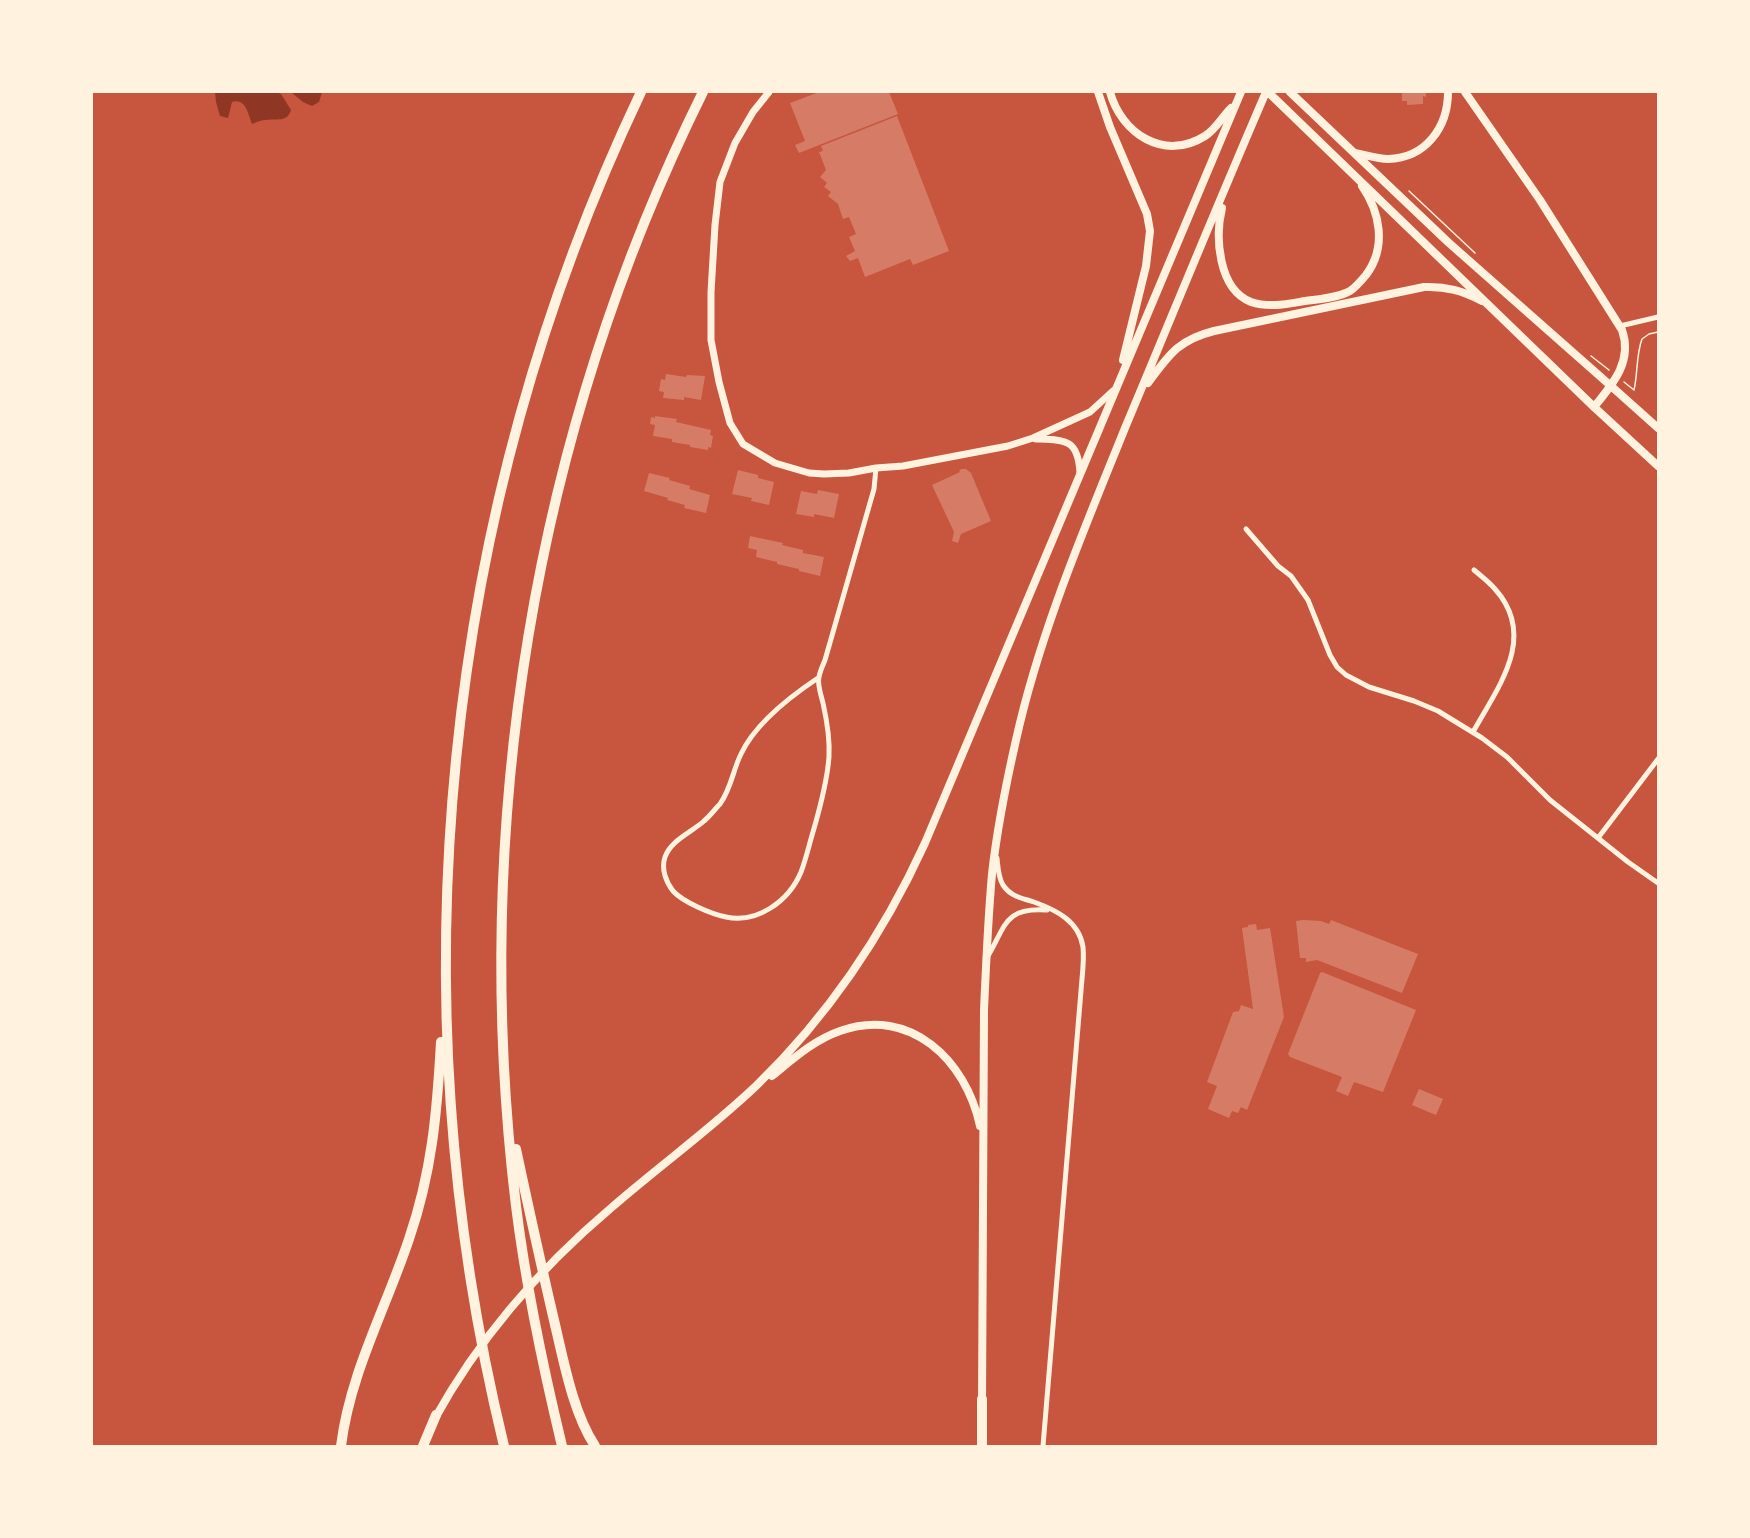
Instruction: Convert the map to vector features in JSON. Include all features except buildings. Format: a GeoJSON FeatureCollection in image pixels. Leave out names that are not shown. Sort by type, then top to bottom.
{"type":"FeatureCollection","features":[{"type":"Feature","properties":{"kind":"highway"},"geometry":{"type":"LineString","coordinates":[[342,1446],[356,1376],[410,1238],[431,1158],[438,1103],[450,829],[459,724],[475,617],[495,513],[522,410],[561,286],[590,208],[641,92]]}},
{"type":"Feature","properties":{"kind":"highway"},"geometry":{"type":"LineString","coordinates":[[562,1446],[539,1346],[524,1262],[506,1107],[501,970],[505,844],[516,718],[536,593],[566,459],[595,360],[642,229],[703,92]]}},
{"type":"Feature","properties":{"kind":"highway"},"geometry":{"type":"LineString","coordinates":[[446,934],[449,1088],[461,1217],[478,1322],[504,1446]]}},
{"type":"Feature","properties":{"kind":"highway"},"geometry":{"type":"LineString","coordinates":[[506,1107],[563,1356],[581,1418],[595,1446]]}},
{"type":"Feature","properties":{"kind":"highway"},"geometry":{"type":"LineString","coordinates":[[981,1446],[982,1399]]}},
{"type":"Feature","properties":{"kind":"highway"},"geometry":{"type":"LineString","coordinates":[[421,1446],[436,1415]]}},
{"type":"Feature","properties":{"kind":"main road"},"geometry":{"type":"LineString","coordinates":[[1098,92],[1110,127],[1147,214],[1150,231],[1146,266],[1117,387]]}},
{"type":"Feature","properties":{"kind":"main road"},"geometry":{"type":"LineString","coordinates":[[1110,92],[1118,113],[1127,126],[1141,137],[1163,144],[1184,144],[1204,137],[1236,104]]}},
{"type":"Feature","properties":{"kind":"main road"},"geometry":{"type":"LineString","coordinates":[[734,1106],[784,1057],[820,1015],[855,969],[895,904],[931,830],[1241,92]]}},
{"type":"Feature","properties":{"kind":"main road"},"geometry":{"type":"LineString","coordinates":[[1290,92],[1466,258],[1659,428]]}},
{"type":"Feature","properties":{"kind":"main road"},"geometry":{"type":"LineString","coordinates":[[1354,153],[1392,159],[1405,156],[1423,147],[1432,139],[1442,124],[1447,108],[1448,92]]}},
{"type":"Feature","properties":{"kind":"main road"},"geometry":{"type":"LineString","coordinates":[[1465,92],[1540,200],[1620,326],[1625,341],[1622,367],[1611,386],[1594,406]]}},
{"type":"Feature","properties":{"kind":"main road"},"geometry":{"type":"LineString","coordinates":[[982,1399],[986,959],[999,822],[1016,739],[1043,639],[1093,507],[1266,94],[1346,166],[1659,466]]}},
{"type":"Feature","properties":{"kind":"main road"},"geometry":{"type":"LineString","coordinates":[[1229,180],[1219,221],[1221,262],[1239,294],[1249,301],[1280,306],[1350,291],[1360,283],[1371,268],[1380,239],[1378,222],[1371,200],[1346,166]]}},
{"type":"Feature","properties":{"kind":"main road"},"geometry":{"type":"LineString","coordinates":[[1140,393],[1175,350],[1192,338],[1214,331],[1424,287],[1447,287],[1458,290],[1493,307]]}},
{"type":"Feature","properties":{"kind":"main road"},"geometry":{"type":"LineString","coordinates":[[436,1415],[502,1318],[560,1254],[611,1207],[734,1106],[807,1048],[830,1035],[856,1026],[870,1025],[898,1028],[926,1039],[950,1062],[962,1080],[977,1114],[983,1162]]}},
{"type":"Feature","properties":{"kind":"street"},"geometry":{"type":"LineString","coordinates":[[769,92],[753,112],[735,143],[720,182],[718,197],[711,292],[711,340],[730,423],[743,444],[775,463],[824,474],[903,466],[982,452],[1033,438],[1090,412],[1117,387]]}},
{"type":"Feature","properties":{"kind":"street"},"geometry":{"type":"LineString","coordinates":[[1620,326],[1659,316]]}},
{"type":"Feature","properties":{"kind":"street"},"geometry":{"type":"LineString","coordinates":[[1033,438],[1053,439],[1073,446],[1077,452],[1080,475]]}},
{"type":"Feature","properties":{"kind":"street"},"geometry":{"type":"LineString","coordinates":[[818,678],[829,735],[829,757],[817,820],[796,881],[776,904],[762,913],[741,919],[721,916],[689,902],[675,893],[669,884],[663,866],[666,856],[672,846],[704,821],[720,804],[731,783],[740,755],[753,736],[780,707],[818,678],[874,489],[876,468]]}},
{"type":"Feature","properties":{"kind":"street"},"geometry":{"type":"LineString","coordinates":[[1245,529],[1278,566],[1291,576],[1308,600],[1330,655],[1337,667],[1346,675],[1369,687],[1438,711],[1473,732],[1507,757],[1550,800],[1628,862],[1659,883]]}},
{"type":"Feature","properties":{"kind":"street"},"geometry":{"type":"LineString","coordinates":[[1473,732],[1507,669],[1515,636],[1510,611],[1495,588],[1474,570]]}},
{"type":"Feature","properties":{"kind":"street"},"geometry":{"type":"LineString","coordinates":[[1598,838],[1659,759]]}},
{"type":"Feature","properties":{"kind":"street"},"geometry":{"type":"LineString","coordinates":[[996,850],[1000,879],[1013,896],[1052,910],[1068,919],[1076,928],[1083,946],[1043,1446]]}},
{"type":"Feature","properties":{"kind":"street"},"geometry":{"type":"LineString","coordinates":[[986,959],[1004,925],[1014,915],[1031,909],[1052,910]]}},
{"type":"Feature","properties":{"kind":"path"},"geometry":{"type":"LineString","coordinates":[[1405,188],[1475,253]]}},
{"type":"Feature","properties":{"kind":"path"},"geometry":{"type":"LineString","coordinates":[[1591,355],[1634,390],[1642,339],[1659,332]]}},
{"type":"Feature","properties":{"kind":"shaded area"},"geometry":{"type":"Polygon","coordinates":[[[215,92],[276,92],[281,94],[291,110],[287,117],[262,120],[252,124],[246,108],[237,101],[232,102],[228,118],[220,116],[215,92]]]}},
{"type":"Feature","properties":{"kind":"shaded area"},"geometry":{"type":"Polygon","coordinates":[[[291,92],[322,92],[319,102],[312,106],[291,92]]]}}]}
